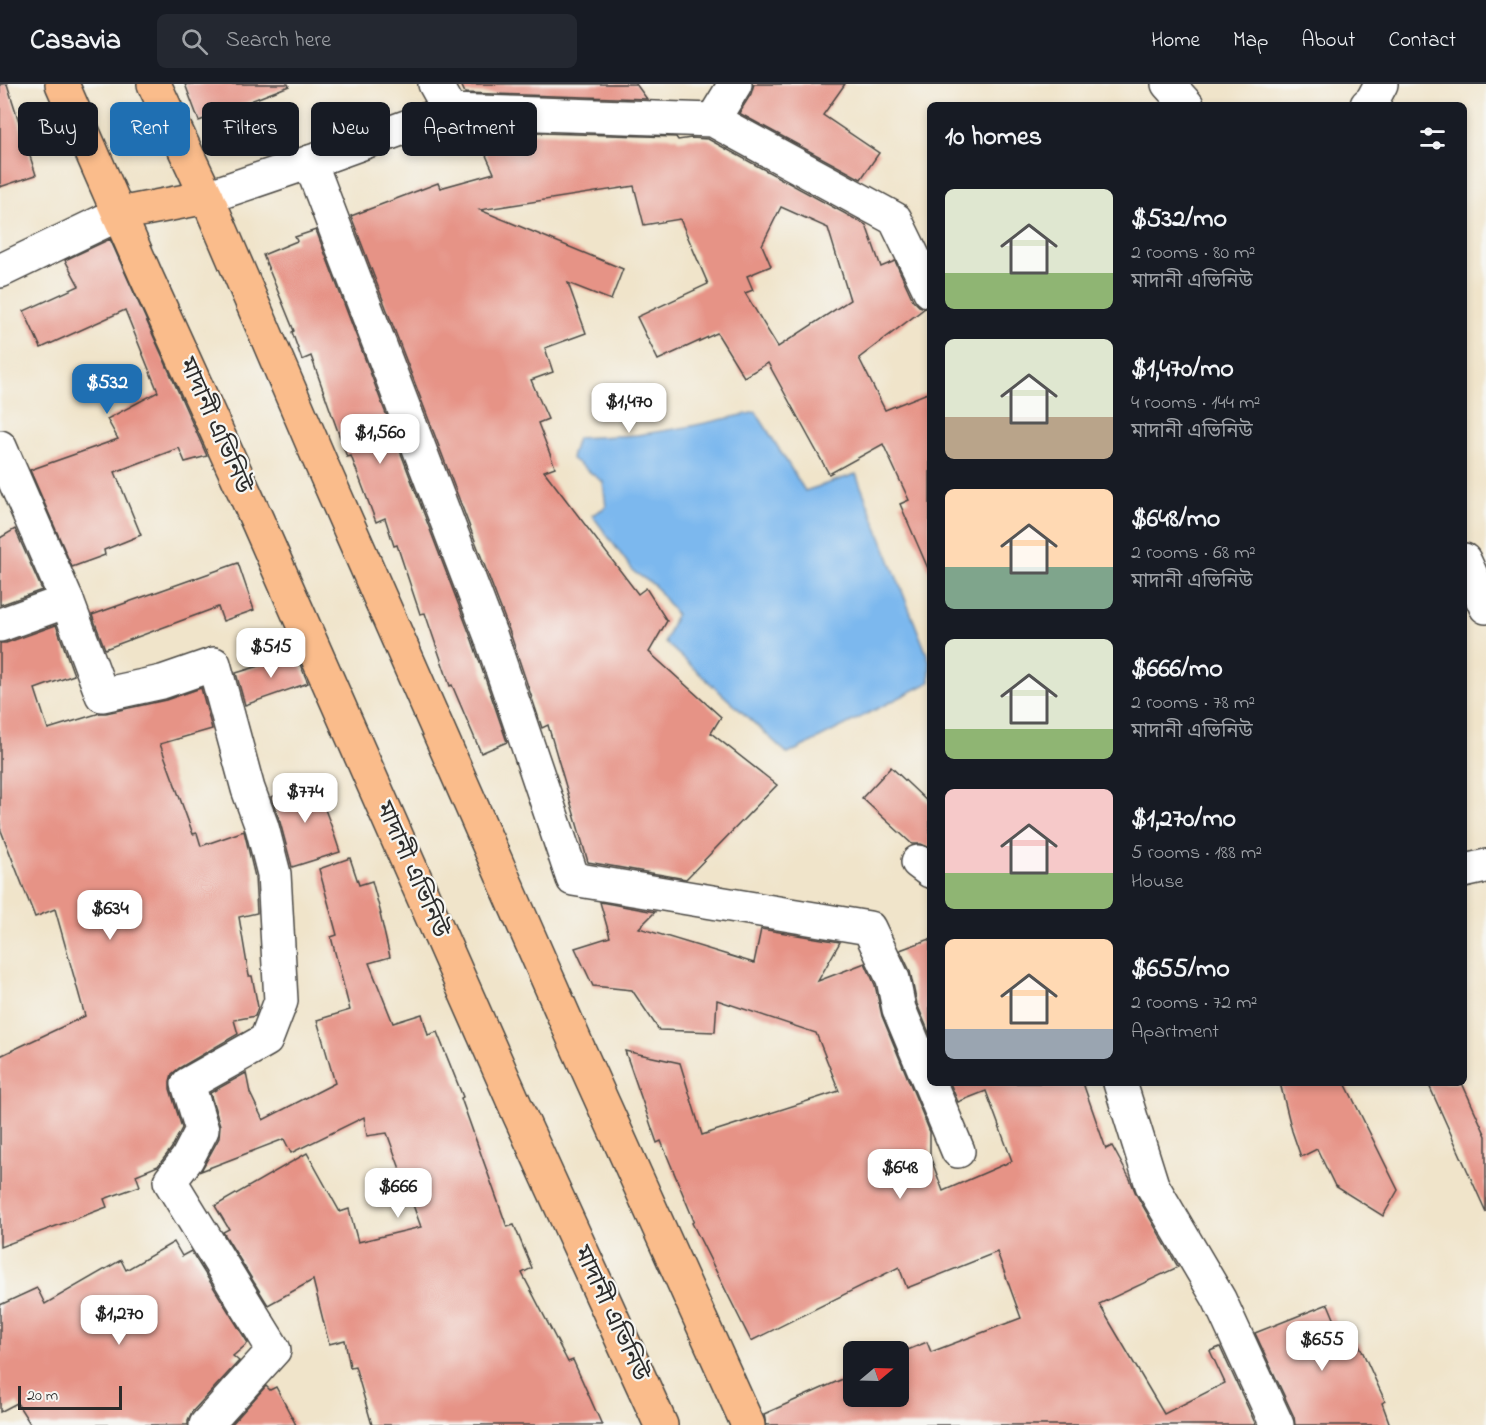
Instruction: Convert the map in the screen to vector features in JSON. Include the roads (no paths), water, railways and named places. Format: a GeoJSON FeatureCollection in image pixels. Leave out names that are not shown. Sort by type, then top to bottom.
{"type":"FeatureCollection","features":[{"type":"Feature","properties":{"kind":"main road","name":"মাদানী এভিনিউ"},"geometry":{"type":"LineString","coordinates":[[62,84],[524,1125],[661,1425]]}},
{"type":"Feature","properties":{"kind":"main road"},"geometry":{"type":"LineString","coordinates":[[154,84],[207,197],[323,468],[578,1048],[748,1425]]}},
{"type":"Feature","properties":{"kind":"main road"},"geometry":{"type":"LineString","coordinates":[[119,214],[207,197]]}},
{"type":"Feature","properties":{"kind":"street"},"geometry":{"type":"LineString","coordinates":[[713,120],[735,84]]}},
{"type":"Feature","properties":{"kind":"street"},"geometry":{"type":"LineString","coordinates":[[1168,84],[1184,102]]}},
{"type":"Feature","properties":{"kind":"street"},"geometry":{"type":"LineString","coordinates":[[1371,102],[1381,84]]}},
{"type":"Feature","properties":{"kind":"street"},"geometry":{"type":"LineString","coordinates":[[207,197],[310,162],[443,98],[713,120],[895,219],[927,285]]}},
{"type":"Feature","properties":{"kind":"street"},"geometry":{"type":"LineString","coordinates":[[310,162],[490,634],[573,879],[869,928],[893,979],[899,1009],[927,1076]]}},
{"type":"Feature","properties":{"kind":"street"},"geometry":{"type":"LineString","coordinates":[[0,271],[119,214]]}},
{"type":"Feature","properties":{"kind":"street"},"geometry":{"type":"LineString","coordinates":[[0,447],[67,601],[102,694],[162,682],[214,664],[274,874],[281,1001],[266,1040],[188,1084],[202,1130],[187,1159],[170,1181],[274,1350],[206,1425]]}},
{"type":"Feature","properties":{"kind":"street"},"geometry":{"type":"LineString","coordinates":[[1467,566],[1486,607]]}},
{"type":"Feature","properties":{"kind":"street"},"geometry":{"type":"LineString","coordinates":[[0,625],[67,601]]}},
{"type":"Feature","properties":{"kind":"street"},"geometry":{"type":"LineString","coordinates":[[1467,870],[1486,866]]}},
{"type":"Feature","properties":{"kind":"street"},"geometry":{"type":"LineString","coordinates":[[931,1086],[958,1151]]}},
{"type":"Feature","properties":{"kind":"street"},"geometry":{"type":"LineString","coordinates":[[1121,1086],[1152,1185],[1219,1299],[1277,1425]]}},
{"type":"Feature","properties":{"kind":"water"},"geometry":{"type":"Polygon","coordinates":[[[756,412],[805,491],[856,474],[927,654],[927,684],[788,754],[665,642],[676,614],[654,585],[634,572],[592,515],[606,507],[603,482],[571,458],[577,438],[637,435],[756,412]]]}}]}
